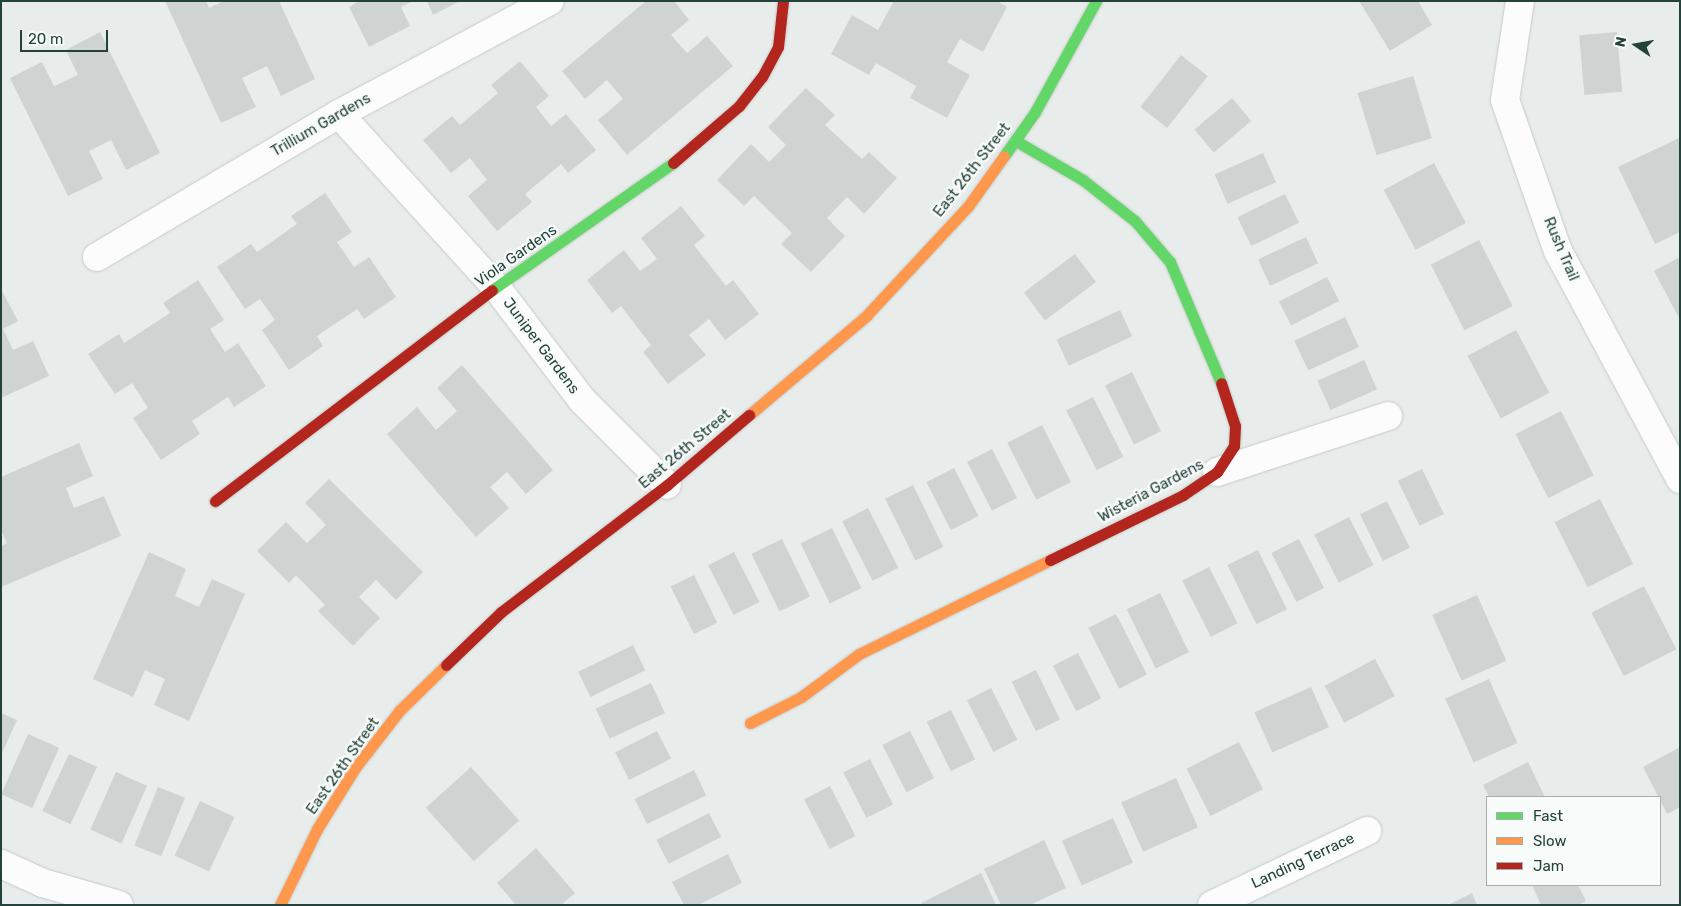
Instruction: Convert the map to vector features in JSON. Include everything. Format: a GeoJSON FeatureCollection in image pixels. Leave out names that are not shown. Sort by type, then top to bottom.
{"type":"FeatureCollection","features":[{"type":"Feature","properties":{"kind":"street","name":"Trillium Gardens"},"geometry":{"type":"LineString","coordinates":[[97,257],[338,114],[550,1]]}},
{"type":"Feature","properties":{"kind":"street","name":"Viola Gardens"},"geometry":{"type":"LineString","coordinates":[[215,500],[496,288],[679,159],[739,106],[762,77],[778,47],[783,1]]}},
{"type":"Feature","properties":{"kind":"street","name":"East 26th Street"},"geometry":{"type":"LineString","coordinates":[[280,905],[317,829],[356,768],[399,711],[501,612],[667,485],[866,316],[968,205],[1016,141],[1082,31],[1096,1]]}},
{"type":"Feature","properties":{"kind":"street","name":"Rush Trail"},"geometry":{"type":"LineString","coordinates":[[1520,1],[1505,100],[1558,251],[1680,479]]}},
{"type":"Feature","properties":{"kind":"street","name":"Juniper Gardens"},"geometry":{"type":"LineString","coordinates":[[338,114],[496,288],[582,400],[667,485]]}},
{"type":"Feature","properties":{"kind":"street","name":"Wisteria Gardens"},"geometry":{"type":"LineString","coordinates":[[750,723],[801,697],[859,654],[1176,498],[1217,472],[1234,446],[1236,426],[1212,357],[1170,262],[1135,221],[1084,180],[1016,141]]}},
{"type":"Feature","properties":{"kind":"street"},"geometry":{"type":"LineString","coordinates":[[1217,472],[1388,416]]}},
{"type":"Feature","properties":{"kind":"street","name":"Landing Terrace"},"geometry":{"type":"LineString","coordinates":[[1212,905],[1367,831]]}},
{"type":"Feature","properties":{"kind":"street"},"geometry":{"type":"LineString","coordinates":[[1,864],[43,883],[119,905]]}},
{"type":"Feature","properties":{"kind":"building"},"geometry":{"type":"Polygon","coordinates":[[[165,1],[206,1],[209,8],[224,1],[279,1],[315,79],[281,96],[267,66],[242,78],[256,107],[221,123],[165,1]]]}},
{"type":"Feature","properties":{"kind":"building"},"geometry":{"type":"Polygon","coordinates":[[[359,1],[413,1],[401,7],[410,26],[369,47],[349,7],[359,1]]]}},
{"type":"Feature","properties":{"kind":"building"},"geometry":{"type":"Polygon","coordinates":[[[427,1],[460,1],[433,15],[427,1]]]}},
{"type":"Feature","properties":{"kind":"building"},"geometry":{"type":"Polygon","coordinates":[[[646,1],[674,1],[689,20],[671,35],[687,53],[707,36],[733,66],[627,155],[598,120],[623,99],[607,80],[585,99],[562,71],[646,1]]]}},
{"type":"Feature","properties":{"kind":"building"},"geometry":{"type":"Polygon","coordinates":[[[894,1],[997,1],[1007,7],[983,52],[960,39],[947,62],[970,75],[947,118],[910,98],[916,86],[876,63],[869,75],[831,54],[852,15],[878,30],[894,1]]]}},
{"type":"Feature","properties":{"kind":"building"},"geometry":{"type":"Polygon","coordinates":[[[1359,1],[1418,1],[1432,25],[1390,51],[1359,1]]]}},
{"type":"Feature","properties":{"kind":"building"},"geometry":{"type":"Polygon","coordinates":[[[100,32],[160,153],[126,170],[111,140],[89,151],[103,179],[68,196],[10,78],[42,62],[54,86],[78,75],[66,50],[100,32]]]}},
{"type":"Feature","properties":{"kind":"building"},"geometry":{"type":"Polygon","coordinates":[[[1617,32],[1622,92],[1584,95],[1579,35],[1617,32]]]}},
{"type":"Feature","properties":{"kind":"building"},"geometry":{"type":"Polygon","coordinates":[[[1181,55],[1208,76],[1167,128],[1140,107],[1181,55]]]}},
{"type":"Feature","properties":{"kind":"building"},"geometry":{"type":"Polygon","coordinates":[[[520,61],[549,96],[536,107],[551,126],[566,114],[596,150],[568,173],[561,164],[525,194],[532,202],[497,231],[468,196],[487,180],[470,158],[451,173],[423,140],[452,116],[460,125],[498,93],[491,85],[520,61]]]}},
{"type":"Feature","properties":{"kind":"building"},"geometry":{"type":"Polygon","coordinates":[[[1413,76],[1432,138],[1377,155],[1358,93],[1413,76]]]}},
{"type":"Feature","properties":{"kind":"building"},"geometry":{"type":"Polygon","coordinates":[[[806,88],[835,115],[825,125],[862,159],[869,152],[897,178],[864,214],[847,197],[827,218],[845,236],[811,272],[781,244],[792,233],[754,196],[744,206],[717,180],[751,144],[769,162],[786,145],[768,127],[806,88]]]}},
{"type":"Feature","properties":{"kind":"building"},"geometry":{"type":"Polygon","coordinates":[[[1232,98],[1251,121],[1214,152],[1194,129],[1232,98]]]}},
{"type":"Feature","properties":{"kind":"building"},"geometry":{"type":"Polygon","coordinates":[[[1679,138],[1680,232],[1655,244],[1618,167],[1679,138]]]}},
{"type":"Feature","properties":{"kind":"building"},"geometry":{"type":"Polygon","coordinates":[[[1263,153],[1276,182],[1228,204],[1215,175],[1263,153]]]}},
{"type":"Feature","properties":{"kind":"building"},"geometry":{"type":"Polygon","coordinates":[[[1434,163],[1466,223],[1416,250],[1384,190],[1434,163]]]}},
{"type":"Feature","properties":{"kind":"building"},"geometry":{"type":"Polygon","coordinates":[[[325,193],[352,232],[337,242],[354,267],[369,257],[396,297],[364,319],[357,309],[317,336],[323,346],[289,370],[262,330],[275,320],[260,299],[245,309],[217,267],[251,244],[257,252],[297,224],[291,216],[325,193]]]}},
{"type":"Feature","properties":{"kind":"building"},"geometry":{"type":"Polygon","coordinates":[[[1285,194],[1299,223],[1251,246],[1237,217],[1285,194]]]}},
{"type":"Feature","properties":{"kind":"building"},"geometry":{"type":"Polygon","coordinates":[[[681,206],[705,236],[694,245],[726,286],[733,280],[759,314],[725,340],[709,319],[689,335],[706,355],[668,384],[643,352],[651,345],[621,306],[612,313],[587,280],[624,250],[640,271],[657,259],[641,238],[681,206]]]}},
{"type":"Feature","properties":{"kind":"building"},"geometry":{"type":"Polygon","coordinates":[[[1306,237],[1318,263],[1270,286],[1258,259],[1306,237]]]}},
{"type":"Feature","properties":{"kind":"building"},"geometry":{"type":"Polygon","coordinates":[[[1479,240],[1513,306],[1464,330],[1431,265],[1479,240]]]}},
{"type":"Feature","properties":{"kind":"building"},"geometry":{"type":"Polygon","coordinates":[[[1075,254],[1096,282],[1045,320],[1024,293],[1075,254]]]}},
{"type":"Feature","properties":{"kind":"building"},"geometry":{"type":"Polygon","coordinates":[[[1680,257],[1680,320],[1654,271],[1680,257]]]}},
{"type":"Feature","properties":{"kind":"building"},"geometry":{"type":"Polygon","coordinates":[[[1327,277],[1339,301],[1291,326],[1279,302],[1327,277]]]}},
{"type":"Feature","properties":{"kind":"building"},"geometry":{"type":"Polygon","coordinates":[[[198,280],[224,320],[210,329],[225,352],[238,343],[266,386],[234,407],[228,397],[192,421],[200,434],[161,460],[133,418],[148,408],[132,383],[115,394],[88,354],[119,334],[124,343],[170,313],[163,303],[198,280]]]}},
{"type":"Feature","properties":{"kind":"building"},"geometry":{"type":"Polygon","coordinates":[[[1,289],[18,321],[3,329],[13,350],[33,341],[49,376],[1,398],[1,289]]]}},
{"type":"Feature","properties":{"kind":"building"},"geometry":{"type":"Polygon","coordinates":[[[1120,310],[1132,336],[1069,366],[1057,340],[1120,310]]]}},
{"type":"Feature","properties":{"kind":"building"},"geometry":{"type":"Polygon","coordinates":[[[1345,317],[1359,347],[1308,371],[1294,341],[1345,317]]]}},
{"type":"Feature","properties":{"kind":"building"},"geometry":{"type":"Polygon","coordinates":[[[1516,330],[1549,393],[1501,419],[1467,356],[1516,330]]]}},
{"type":"Feature","properties":{"kind":"building"},"geometry":{"type":"Polygon","coordinates":[[[1364,360],[1377,389],[1330,410],[1317,381],[1364,360]]]}},
{"type":"Feature","properties":{"kind":"building"},"geometry":{"type":"Polygon","coordinates":[[[462,365],[553,470],[526,494],[507,472],[490,487],[509,508],[476,537],[387,434],[417,407],[436,430],[457,411],[437,388],[462,365]]]}},
{"type":"Feature","properties":{"kind":"building"},"geometry":{"type":"Polygon","coordinates":[[[1132,372],[1161,431],[1134,444],[1105,385],[1132,372]]]}},
{"type":"Feature","properties":{"kind":"building"},"geometry":{"type":"Polygon","coordinates":[[[1093,397],[1123,457],[1097,470],[1066,411],[1093,397]]]}},
{"type":"Feature","properties":{"kind":"building"},"geometry":{"type":"Polygon","coordinates":[[[1561,411],[1594,475],[1548,498],[1516,434],[1561,411]]]}},
{"type":"Feature","properties":{"kind":"building"},"geometry":{"type":"Polygon","coordinates":[[[1042,425],[1071,482],[1036,500],[1007,443],[1042,425]]]}},
{"type":"Feature","properties":{"kind":"building"},"geometry":{"type":"Polygon","coordinates":[[[79,443],[93,476],[66,488],[74,508],[104,496],[121,536],[1,587],[1,546],[7,543],[1,530],[1,477],[79,443]]]}},
{"type":"Feature","properties":{"kind":"building"},"geometry":{"type":"Polygon","coordinates":[[[992,449],[1017,498],[992,511],[967,462],[992,449]]]}},
{"type":"Feature","properties":{"kind":"building"},"geometry":{"type":"Polygon","coordinates":[[[954,468],[979,516],[951,530],[926,482],[954,468]]]}},
{"type":"Feature","properties":{"kind":"building"},"geometry":{"type":"Polygon","coordinates":[[[1422,469],[1444,514],[1420,526],[1398,481],[1422,469]]]}},
{"type":"Feature","properties":{"kind":"building"},"geometry":{"type":"Polygon","coordinates":[[[329,479],[423,572],[396,600],[376,580],[359,597],[380,618],[353,646],[318,611],[325,605],[296,575],[289,583],[257,551],[286,522],[307,543],[326,525],[305,503],[329,479]]]}},
{"type":"Feature","properties":{"kind":"building"},"geometry":{"type":"Polygon","coordinates":[[[913,485],[943,547],[915,561],[885,499],[913,485]]]}},
{"type":"Feature","properties":{"kind":"building"},"geometry":{"type":"Polygon","coordinates":[[[1600,499],[1633,564],[1588,587],[1555,522],[1600,499]]]}},
{"type":"Feature","properties":{"kind":"building"},"geometry":{"type":"Polygon","coordinates":[[[1387,501],[1410,548],[1383,561],[1360,514],[1387,501]]]}},
{"type":"Feature","properties":{"kind":"building"},"geometry":{"type":"Polygon","coordinates":[[[868,508],[898,568],[873,581],[842,521],[868,508]]]}},
{"type":"Feature","properties":{"kind":"building"},"geometry":{"type":"Polygon","coordinates":[[[1349,517],[1374,565],[1339,583],[1314,535],[1349,517]]]}},
{"type":"Feature","properties":{"kind":"building"},"geometry":{"type":"Polygon","coordinates":[[[832,528],[861,588],[830,604],[801,543],[832,528]]]}},
{"type":"Feature","properties":{"kind":"building"},"geometry":{"type":"Polygon","coordinates":[[[782,539],[810,597],[779,611],[751,554],[782,539]]]}},
{"type":"Feature","properties":{"kind":"building"},"geometry":{"type":"Polygon","coordinates":[[[1299,539],[1324,588],[1296,602],[1271,553],[1299,539]]]}},
{"type":"Feature","properties":{"kind":"building"},"geometry":{"type":"Polygon","coordinates":[[[1258,550],[1287,609],[1256,624],[1227,565],[1258,550]]]}},
{"type":"Feature","properties":{"kind":"building"},"geometry":{"type":"Polygon","coordinates":[[[149,552],[186,569],[175,596],[199,607],[212,579],[245,594],[189,721],[154,705],[165,679],[145,670],[133,697],[93,679],[149,552]]]}},
{"type":"Feature","properties":{"kind":"building"},"geometry":{"type":"Polygon","coordinates":[[[734,552],[759,602],[734,615],[708,565],[734,552]]]}},
{"type":"Feature","properties":{"kind":"building"},"geometry":{"type":"Polygon","coordinates":[[[1209,567],[1238,623],[1211,637],[1182,581],[1209,567]]]}},
{"type":"Feature","properties":{"kind":"building"},"geometry":{"type":"Polygon","coordinates":[[[694,575],[717,623],[694,634],[671,586],[694,575]]]}},
{"type":"Feature","properties":{"kind":"building"},"geometry":{"type":"Polygon","coordinates":[[[1644,586],[1676,649],[1624,676],[1591,613],[1644,586]]]}},
{"type":"Feature","properties":{"kind":"building"},"geometry":{"type":"Polygon","coordinates":[[[1160,593],[1189,652],[1156,669],[1127,609],[1160,593]]]}},
{"type":"Feature","properties":{"kind":"building"},"geometry":{"type":"Polygon","coordinates":[[[1477,595],[1506,661],[1462,681],[1432,615],[1477,595]]]}},
{"type":"Feature","properties":{"kind":"building"},"geometry":{"type":"Polygon","coordinates":[[[1116,614],[1147,675],[1119,689],[1088,628],[1116,614]]]}},
{"type":"Feature","properties":{"kind":"building"},"geometry":{"type":"Polygon","coordinates":[[[633,645],[645,670],[590,697],[578,672],[633,645]]]}},
{"type":"Feature","properties":{"kind":"building"},"geometry":{"type":"Polygon","coordinates":[[[1078,653],[1101,698],[1076,711],[1053,666],[1078,653]]]}},
{"type":"Feature","properties":{"kind":"building"},"geometry":{"type":"Polygon","coordinates":[[[1375,659],[1395,696],[1344,723],[1325,686],[1375,659]]]}},
{"type":"Feature","properties":{"kind":"building"},"geometry":{"type":"Polygon","coordinates":[[[1036,670],[1060,719],[1036,731],[1012,682],[1036,670]]]}},
{"type":"Feature","properties":{"kind":"building"},"geometry":{"type":"Polygon","coordinates":[[[1489,679],[1517,743],[1474,762],[1445,699],[1489,679]]]}},
{"type":"Feature","properties":{"kind":"building"},"geometry":{"type":"Polygon","coordinates":[[[651,683],[665,713],[610,739],[596,709],[651,683]]]}},
{"type":"Feature","properties":{"kind":"building"},"geometry":{"type":"Polygon","coordinates":[[[1311,687],[1329,727],[1272,752],[1254,712],[1311,687]]]}},
{"type":"Feature","properties":{"kind":"building"},"geometry":{"type":"Polygon","coordinates":[[[991,688],[1017,740],[993,752],[967,700],[991,688]]]}},
{"type":"Feature","properties":{"kind":"building"},"geometry":{"type":"Polygon","coordinates":[[[951,710],[975,759],[951,771],[927,722],[951,710]]]}},
{"type":"Feature","properties":{"kind":"building"},"geometry":{"type":"Polygon","coordinates":[[[1,713],[17,720],[1,755],[1,713]]]}},
{"type":"Feature","properties":{"kind":"building"},"geometry":{"type":"Polygon","coordinates":[[[657,731],[671,759],[629,780],[615,752],[657,731]]]}},
{"type":"Feature","properties":{"kind":"building"},"geometry":{"type":"Polygon","coordinates":[[[910,731],[934,778],[906,792],[882,745],[910,731]]]}},
{"type":"Feature","properties":{"kind":"building"},"geometry":{"type":"Polygon","coordinates":[[[28,734],[59,748],[32,808],[1,794],[28,734]]]}},
{"type":"Feature","properties":{"kind":"building"},"geometry":{"type":"Polygon","coordinates":[[[1239,742],[1263,789],[1210,816],[1186,769],[1239,742]]]}},
{"type":"Feature","properties":{"kind":"building"},"geometry":{"type":"Polygon","coordinates":[[[1680,747],[1680,807],[1667,814],[1661,802],[1661,796],[1658,796],[1643,767],[1680,747]]]}},
{"type":"Feature","properties":{"kind":"building"},"geometry":{"type":"Polygon","coordinates":[[[69,754],[97,767],[70,824],[42,811],[69,754]]]}},
{"type":"Feature","properties":{"kind":"building"},"geometry":{"type":"Polygon","coordinates":[[[870,759],[893,804],[866,818],[843,773],[870,759]]]}},
{"type":"Feature","properties":{"kind":"building"},"geometry":{"type":"Polygon","coordinates":[[[1528,762],[1545,796],[1488,796],[1483,785],[1528,762]]]}},
{"type":"Feature","properties":{"kind":"building"},"geometry":{"type":"Polygon","coordinates":[[[471,767],[519,821],[474,861],[426,808],[471,767]]]}},
{"type":"Feature","properties":{"kind":"building"},"geometry":{"type":"Polygon","coordinates":[[[694,770],[706,795],[647,824],[635,799],[694,770]]]}},
{"type":"Feature","properties":{"kind":"building"},"geometry":{"type":"Polygon","coordinates":[[[116,772],[147,786],[121,843],[90,830],[116,772]]]}},
{"type":"Feature","properties":{"kind":"building"},"geometry":{"type":"Polygon","coordinates":[[[1176,778],[1198,827],[1143,852],[1121,802],[1176,778]]]}},
{"type":"Feature","properties":{"kind":"building"},"geometry":{"type":"Polygon","coordinates":[[[830,786],[855,836],[830,849],[804,799],[830,786]]]}},
{"type":"Feature","properties":{"kind":"building"},"geometry":{"type":"Polygon","coordinates":[[[158,787],[185,798],[161,856],[134,845],[158,787]]]}},
{"type":"Feature","properties":{"kind":"building"},"geometry":{"type":"Polygon","coordinates":[[[200,801],[234,817],[209,871],[175,855],[200,801]]]}},
{"type":"Feature","properties":{"kind":"building"},"geometry":{"type":"Polygon","coordinates":[[[709,813],[721,837],[669,864],[656,840],[709,813]]]}},
{"type":"Feature","properties":{"kind":"building"},"geometry":{"type":"Polygon","coordinates":[[[1113,818],[1133,863],[1082,886],[1062,841],[1113,818]]]}},
{"type":"Feature","properties":{"kind":"building"},"geometry":{"type":"Polygon","coordinates":[[[1044,840],[1066,888],[1030,905],[1001,905],[984,869],[1044,840]]]}},
{"type":"Feature","properties":{"kind":"building"},"geometry":{"type":"Polygon","coordinates":[[[536,848],[575,893],[561,905],[516,905],[497,883],[536,848]]]}},
{"type":"Feature","properties":{"kind":"building"},"geometry":{"type":"Polygon","coordinates":[[[728,854],[742,883],[698,905],[684,905],[672,882],[728,854]]]}},
{"type":"Feature","properties":{"kind":"building"},"geometry":{"type":"Polygon","coordinates":[[[981,873],[996,905],[922,905],[921,903],[981,873]]]}},
{"type":"Feature","properties":{"kind":"building"},"geometry":{"type":"Polygon","coordinates":[[[1532,886],[1578,886],[1586,901],[1578,905],[1541,905],[1532,886]]]}},
{"type":"Feature","properties":{"kind":"building"},"geometry":{"type":"Polygon","coordinates":[[[1472,893],[1477,905],[1448,905],[1472,893]]]}},
{"type":"Feature","properties":{"kind":"traffic: fast"},"geometry":{"type":"LineString","coordinates":[[1004,156],[1035,112],[1096,1]]}},
{"type":"Feature","properties":{"kind":"traffic: fast"},"geometry":{"type":"LineString","coordinates":[[1016,141],[1083,180],[1135,221],[1170,262],[1221,383]]}},
{"type":"Feature","properties":{"kind":"traffic: fast"},"geometry":{"type":"LineString","coordinates":[[492,290],[673,163]]}},
{"type":"Feature","properties":{"kind":"traffic: slow"},"geometry":{"type":"LineString","coordinates":[[749,415],[866,316],[969,205],[1004,156]]}},
{"type":"Feature","properties":{"kind":"traffic: slow"},"geometry":{"type":"LineString","coordinates":[[750,723],[801,697],[859,654],[1050,560]]}},
{"type":"Feature","properties":{"kind":"traffic: slow"},"geometry":{"type":"LineString","coordinates":[[280,905],[317,829],[355,768],[399,711],[446,665]]}},
{"type":"Feature","properties":{"kind":"traffic: jam"},"geometry":{"type":"LineString","coordinates":[[673,163],[739,106],[762,77],[778,47],[783,1]]}},
{"type":"Feature","properties":{"kind":"traffic: jam"},"geometry":{"type":"LineString","coordinates":[[215,501],[492,290]]}},
{"type":"Feature","properties":{"kind":"traffic: jam"},"geometry":{"type":"LineString","coordinates":[[1050,560],[1183,495],[1217,472],[1234,446],[1235,426],[1221,383]]}},
{"type":"Feature","properties":{"kind":"traffic: jam"},"geometry":{"type":"LineString","coordinates":[[446,665],[501,612],[667,485],[749,415]]}}]}
